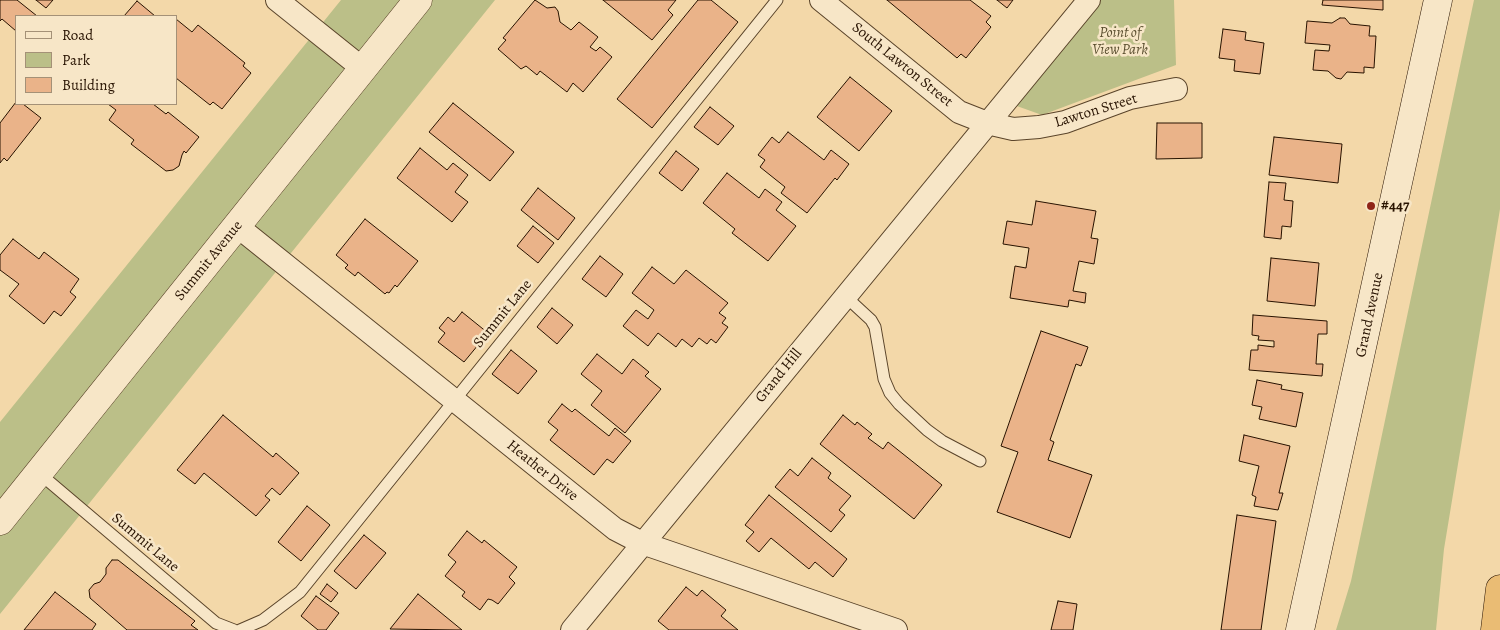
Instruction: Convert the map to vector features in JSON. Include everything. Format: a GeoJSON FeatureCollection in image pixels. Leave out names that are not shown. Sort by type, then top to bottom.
{"type":"FeatureCollection","features":[{"type":"Feature","properties":{"kind":"highway"},"geometry":{"type":"LineString","coordinates":[[1495,630],[1500,589]]}},
{"type":"Feature","properties":{"kind":"street"},"geometry":{"type":"LineString","coordinates":[[277,0],[362,68]]}},
{"type":"Feature","properties":{"kind":"street","name":"Summit Avenue"},"geometry":{"type":"LineString","coordinates":[[0,521],[418,0]]}},
{"type":"Feature","properties":{"kind":"street","name":"South Lawton Street"},"geometry":{"type":"LineString","coordinates":[[821,0],[959,112],[987,123]]}},
{"type":"Feature","properties":{"kind":"street","name":"Grand Hill"},"geometry":{"type":"LineString","coordinates":[[572,630],[1089,0]]}},
{"type":"Feature","properties":{"kind":"street","name":"Grand Avenue"},"geometry":{"type":"LineString","coordinates":[[1300,630],[1438,0]]}},
{"type":"Feature","properties":{"kind":"street","name":"Lawton Street"},"geometry":{"type":"LineString","coordinates":[[987,123],[1013,129],[1039,128],[1065,122],[1130,98],[1176,89]]}},
{"type":"Feature","properties":{"kind":"street","name":"Heather Drive"},"geometry":{"type":"LineString","coordinates":[[237,226],[615,529],[642,543],[896,630]]}},
{"type":"Feature","properties":{"kind":"lane","name":"Summit Lane"},"geometry":{"type":"LineString","coordinates":[[240,630],[263,620],[300,592],[776,0]]}},
{"type":"Feature","properties":{"kind":"lane"},"geometry":{"type":"LineString","coordinates":[[845,296],[871,320],[875,327],[884,379],[890,393],[927,430],[942,441],[980,461]]}},
{"type":"Feature","properties":{"kind":"lane","name":"Summit Lane"},"geometry":{"type":"LineString","coordinates":[[39,473],[216,622],[234,630]]}},
{"type":"Feature","properties":{"kind":"green space"},"geometry":{"type":"Polygon","coordinates":[[[341,0],[495,0],[0,614],[0,422],[341,0]]]}},
{"type":"Feature","properties":{"kind":"green space","name":"Point of View Park"},"geometry":{"type":"Polygon","coordinates":[[[1099,0],[1174,0],[1176,65],[1042,115],[1014,105],[1099,0]]]}},
{"type":"Feature","properties":{"kind":"green space"},"geometry":{"type":"Polygon","coordinates":[[[1474,0],[1500,0],[1500,209],[1444,549],[1436,630],[1336,630],[1351,581],[1474,0]]]}},
{"type":"Feature","properties":{"kind":"building"},"geometry":{"type":"Polygon","coordinates":[[[0,0],[17,0],[36,15],[15,15],[15,30],[2,19],[0,21],[0,0]]]}},
{"type":"Feature","properties":{"kind":"building"},"geometry":{"type":"Polygon","coordinates":[[[36,0],[53,0],[46,8],[36,0]]]}},
{"type":"Feature","properties":{"kind":"building"},"geometry":{"type":"Polygon","coordinates":[[[535,0],[547,8],[555,7],[558,11],[560,22],[571,30],[579,22],[598,37],[590,47],[596,51],[600,47],[612,57],[583,92],[573,83],[567,92],[540,71],[537,75],[526,66],[521,69],[498,49],[506,40],[503,38],[535,0]]]}},
{"type":"Feature","properties":{"kind":"building"},"geometry":{"type":"Polygon","coordinates":[[[603,0],[676,0],[668,10],[673,15],[652,40],[603,0]]]}},
{"type":"Feature","properties":{"kind":"building"},"geometry":{"type":"Polygon","coordinates":[[[698,0],[711,0],[738,22],[652,128],[617,99],[698,0]]]}},
{"type":"Feature","properties":{"kind":"building"},"geometry":{"type":"Polygon","coordinates":[[[887,0],[970,0],[991,16],[986,22],[991,27],[966,58],[961,54],[957,58],[887,0]]]}},
{"type":"Feature","properties":{"kind":"building"},"geometry":{"type":"Polygon","coordinates":[[[997,0],[1013,0],[1007,8],[997,0]]]}},
{"type":"Feature","properties":{"kind":"building"},"geometry":{"type":"Polygon","coordinates":[[[1323,0],[1383,0],[1383,10],[1322,5],[1323,0]]]}},
{"type":"Feature","properties":{"kind":"building"},"geometry":{"type":"Polygon","coordinates":[[[137,1],[154,15],[125,15],[137,1]]]}},
{"type":"Feature","properties":{"kind":"building"},"geometry":{"type":"Polygon","coordinates":[[[1340,18],[1345,18],[1350,24],[1370,26],[1369,36],[1376,36],[1374,68],[1364,67],[1364,73],[1347,72],[1341,79],[1336,78],[1328,71],[1313,70],[1315,50],[1329,51],[1330,45],[1305,43],[1307,21],[1332,23],[1340,18]]]}},
{"type":"Feature","properties":{"kind":"building"},"geometry":{"type":"Polygon","coordinates":[[[178,21],[192,32],[198,25],[245,63],[243,66],[251,73],[222,109],[213,102],[210,105],[178,80],[178,21]]]}},
{"type":"Feature","properties":{"kind":"building"},"geometry":{"type":"Polygon","coordinates":[[[1223,29],[1246,32],[1245,40],[1264,43],[1260,74],[1234,71],[1235,60],[1219,58],[1223,29]]]}},
{"type":"Feature","properties":{"kind":"building"},"geometry":{"type":"Polygon","coordinates":[[[850,77],[892,111],[859,151],[817,117],[850,77]]]}},
{"type":"Feature","properties":{"kind":"building"},"geometry":{"type":"Polygon","coordinates":[[[15,103],[15,105],[24,105],[41,118],[7,161],[4,158],[0,163],[0,123],[15,103]]]}},
{"type":"Feature","properties":{"kind":"building"},"geometry":{"type":"Polygon","coordinates":[[[453,103],[514,152],[490,181],[429,132],[453,103]]]}},
{"type":"Feature","properties":{"kind":"building"},"geometry":{"type":"Polygon","coordinates":[[[109,105],[154,105],[166,114],[168,112],[199,137],[186,153],[184,151],[179,166],[173,170],[166,171],[131,144],[134,140],[109,120],[116,110],[109,105]]]}},
{"type":"Feature","properties":{"kind":"building"},"geometry":{"type":"Polygon","coordinates":[[[710,107],[734,126],[718,145],[694,127],[710,107]]]}},
{"type":"Feature","properties":{"kind":"building"},"geometry":{"type":"Polygon","coordinates":[[[1157,123],[1202,123],[1202,158],[1156,159],[1157,123]]]}},
{"type":"Feature","properties":{"kind":"building"},"geometry":{"type":"Polygon","coordinates":[[[788,132],[824,160],[831,150],[849,164],[837,180],[835,178],[807,213],[781,193],[785,187],[760,167],[765,160],[758,155],[772,137],[779,143],[788,132]]]}},
{"type":"Feature","properties":{"kind":"building"},"geometry":{"type":"Polygon","coordinates":[[[1274,137],[1342,144],[1338,183],[1269,175],[1274,137]]]}},
{"type":"Feature","properties":{"kind":"building"},"geometry":{"type":"Polygon","coordinates":[[[420,148],[447,170],[453,163],[468,175],[455,192],[468,202],[452,222],[397,178],[420,148]]]}},
{"type":"Feature","properties":{"kind":"building"},"geometry":{"type":"Polygon","coordinates":[[[676,151],[699,169],[682,191],[659,173],[676,151]]]}},
{"type":"Feature","properties":{"kind":"building"},"geometry":{"type":"Polygon","coordinates":[[[727,173],[759,198],[765,189],[782,202],[776,210],[796,226],[768,261],[732,233],[735,229],[703,203],[727,173]]]}},
{"type":"Feature","properties":{"kind":"building"},"geometry":{"type":"Polygon","coordinates":[[[1269,182],[1286,183],[1284,200],[1293,201],[1291,227],[1282,226],[1281,239],[1264,237],[1269,182]]]}},
{"type":"Feature","properties":{"kind":"building"},"geometry":{"type":"Polygon","coordinates":[[[538,188],[575,218],[558,240],[521,210],[538,188]]]}},
{"type":"Feature","properties":{"kind":"building"},"geometry":{"type":"Polygon","coordinates":[[[1036,201],[1096,211],[1091,238],[1098,239],[1094,264],[1079,261],[1073,291],[1086,293],[1085,303],[1069,300],[1068,307],[1010,298],[1015,266],[1026,268],[1029,248],[1003,244],[1007,221],[1032,225],[1036,201]]]}},
{"type":"Feature","properties":{"kind":"building"},"geometry":{"type":"Polygon","coordinates":[[[365,219],[418,261],[397,287],[395,285],[389,293],[385,294],[358,272],[355,276],[345,268],[348,265],[336,255],[365,219]]]}},
{"type":"Feature","properties":{"kind":"building"},"geometry":{"type":"Polygon","coordinates":[[[533,226],[554,243],[538,263],[517,246],[533,226]]]}},
{"type":"Feature","properties":{"kind":"building"},"geometry":{"type":"Polygon","coordinates":[[[13,239],[39,259],[44,252],[79,279],[70,292],[76,297],[61,316],[54,311],[44,324],[9,296],[19,284],[0,270],[0,255],[13,239]]]}},
{"type":"Feature","properties":{"kind":"building"},"geometry":{"type":"Polygon","coordinates":[[[600,256],[623,274],[606,297],[582,279],[600,256]]]}},
{"type":"Feature","properties":{"kind":"building"},"geometry":{"type":"Polygon","coordinates":[[[1271,258],[1319,263],[1315,306],[1267,301],[1271,258]]]}},
{"type":"Feature","properties":{"kind":"building"},"geometry":{"type":"Polygon","coordinates":[[[652,267],[674,284],[686,270],[728,303],[719,313],[726,318],[722,323],[728,327],[716,343],[711,339],[707,344],[699,338],[692,347],[682,339],[676,347],[658,333],[648,346],[623,326],[636,310],[648,319],[654,310],[632,293],[652,267]]]}},
{"type":"Feature","properties":{"kind":"building"},"geometry":{"type":"Polygon","coordinates":[[[552,308],[573,325],[557,344],[537,327],[552,308]]]}},
{"type":"Feature","properties":{"kind":"building"},"geometry":{"type":"Polygon","coordinates":[[[462,312],[488,333],[464,362],[438,342],[445,333],[439,328],[448,317],[454,322],[462,312]]]}},
{"type":"Feature","properties":{"kind":"building"},"geometry":{"type":"Polygon","coordinates":[[[1253,315],[1327,321],[1327,334],[1318,334],[1316,364],[1323,364],[1322,376],[1249,370],[1251,350],[1258,350],[1258,345],[1274,347],[1274,341],[1258,340],[1259,336],[1252,335],[1253,315]]]}},
{"type":"Feature","properties":{"kind":"building"},"geometry":{"type":"Polygon","coordinates":[[[1041,331],[1088,347],[1081,366],[1076,364],[1050,440],[1054,442],[1048,460],[1092,475],[1070,538],[997,512],[1018,452],[1001,446],[1041,331]]]}},
{"type":"Feature","properties":{"kind":"building"},"geometry":{"type":"Polygon","coordinates":[[[511,350],[537,371],[518,394],[492,374],[511,350]]]}},
{"type":"Feature","properties":{"kind":"building"},"geometry":{"type":"Polygon","coordinates":[[[597,354],[622,374],[633,359],[649,372],[645,376],[661,389],[625,433],[591,405],[602,391],[581,374],[597,354]]]}},
{"type":"Feature","properties":{"kind":"building"},"geometry":{"type":"Polygon","coordinates":[[[1257,380],[1282,385],[1281,389],[1303,393],[1296,427],[1259,419],[1262,407],[1252,405],[1257,380]]]}},
{"type":"Feature","properties":{"kind":"building"},"geometry":{"type":"Polygon","coordinates":[[[562,404],[572,412],[575,409],[609,436],[615,428],[631,441],[613,463],[607,459],[594,475],[550,440],[558,430],[548,422],[562,404]]]}},
{"type":"Feature","properties":{"kind":"building"},"geometry":{"type":"Polygon","coordinates":[[[223,415],[273,457],[276,453],[299,473],[280,495],[272,488],[265,496],[270,500],[256,516],[204,473],[195,484],[177,470],[223,415]]]}},
{"type":"Feature","properties":{"kind":"building"},"geometry":{"type":"Polygon","coordinates":[[[843,415],[855,425],[857,422],[872,434],[868,438],[883,449],[888,442],[942,485],[914,519],[820,444],[843,415]]]}},
{"type":"Feature","properties":{"kind":"building"},"geometry":{"type":"Polygon","coordinates":[[[1244,435],[1290,446],[1279,493],[1283,493],[1278,510],[1254,506],[1256,497],[1252,495],[1259,466],[1239,461],[1244,435]]]}},
{"type":"Feature","properties":{"kind":"building"},"geometry":{"type":"Polygon","coordinates":[[[812,458],[831,473],[828,478],[851,496],[839,510],[845,515],[831,532],[775,487],[790,469],[798,476],[812,458]]]}},
{"type":"Feature","properties":{"kind":"building"},"geometry":{"type":"Polygon","coordinates":[[[769,495],[847,559],[833,577],[815,562],[809,569],[771,538],[759,552],[746,541],[754,532],[745,525],[769,495]]]}},
{"type":"Feature","properties":{"kind":"building"},"geometry":{"type":"Polygon","coordinates":[[[307,506],[330,525],[301,561],[278,542],[307,506]]]}},
{"type":"Feature","properties":{"kind":"building"},"geometry":{"type":"Polygon","coordinates":[[[1237,515],[1276,521],[1261,630],[1221,630],[1237,515]]]}},
{"type":"Feature","properties":{"kind":"building"},"geometry":{"type":"Polygon","coordinates":[[[467,531],[482,543],[484,540],[517,567],[509,577],[515,583],[498,604],[488,599],[480,610],[462,596],[465,592],[445,576],[456,562],[448,555],[467,531]]]}},
{"type":"Feature","properties":{"kind":"building"},"geometry":{"type":"Polygon","coordinates":[[[364,535],[386,553],[356,589],[334,571],[364,535]]]}},
{"type":"Feature","properties":{"kind":"building"},"geometry":{"type":"Polygon","coordinates":[[[112,560],[118,560],[195,621],[191,625],[198,630],[127,630],[90,598],[89,590],[94,584],[100,582],[112,560]]]}},
{"type":"Feature","properties":{"kind":"building"},"geometry":{"type":"Polygon","coordinates":[[[327,584],[338,593],[331,602],[320,594],[327,584]]]}},
{"type":"Feature","properties":{"kind":"building"},"geometry":{"type":"Polygon","coordinates":[[[686,587],[697,596],[702,590],[726,610],[721,616],[738,630],[669,630],[658,621],[686,587]]]}},
{"type":"Feature","properties":{"kind":"building"},"geometry":{"type":"Polygon","coordinates":[[[55,592],[96,624],[92,630],[24,630],[55,592]]]}},
{"type":"Feature","properties":{"kind":"building"},"geometry":{"type":"Polygon","coordinates":[[[418,594],[462,630],[390,629],[418,594]]]}},
{"type":"Feature","properties":{"kind":"building"},"geometry":{"type":"Polygon","coordinates":[[[316,596],[339,613],[326,630],[318,630],[301,616],[316,596]]]}},
{"type":"Feature","properties":{"kind":"building"},"geometry":{"type":"Polygon","coordinates":[[[1058,601],[1077,604],[1073,630],[1051,630],[1058,601]]]}},
{"type":"Feature","properties":{"kind":"place","name":"#447"},"geometry":{"type":"Point","coordinates":[1371,206]}}]}
